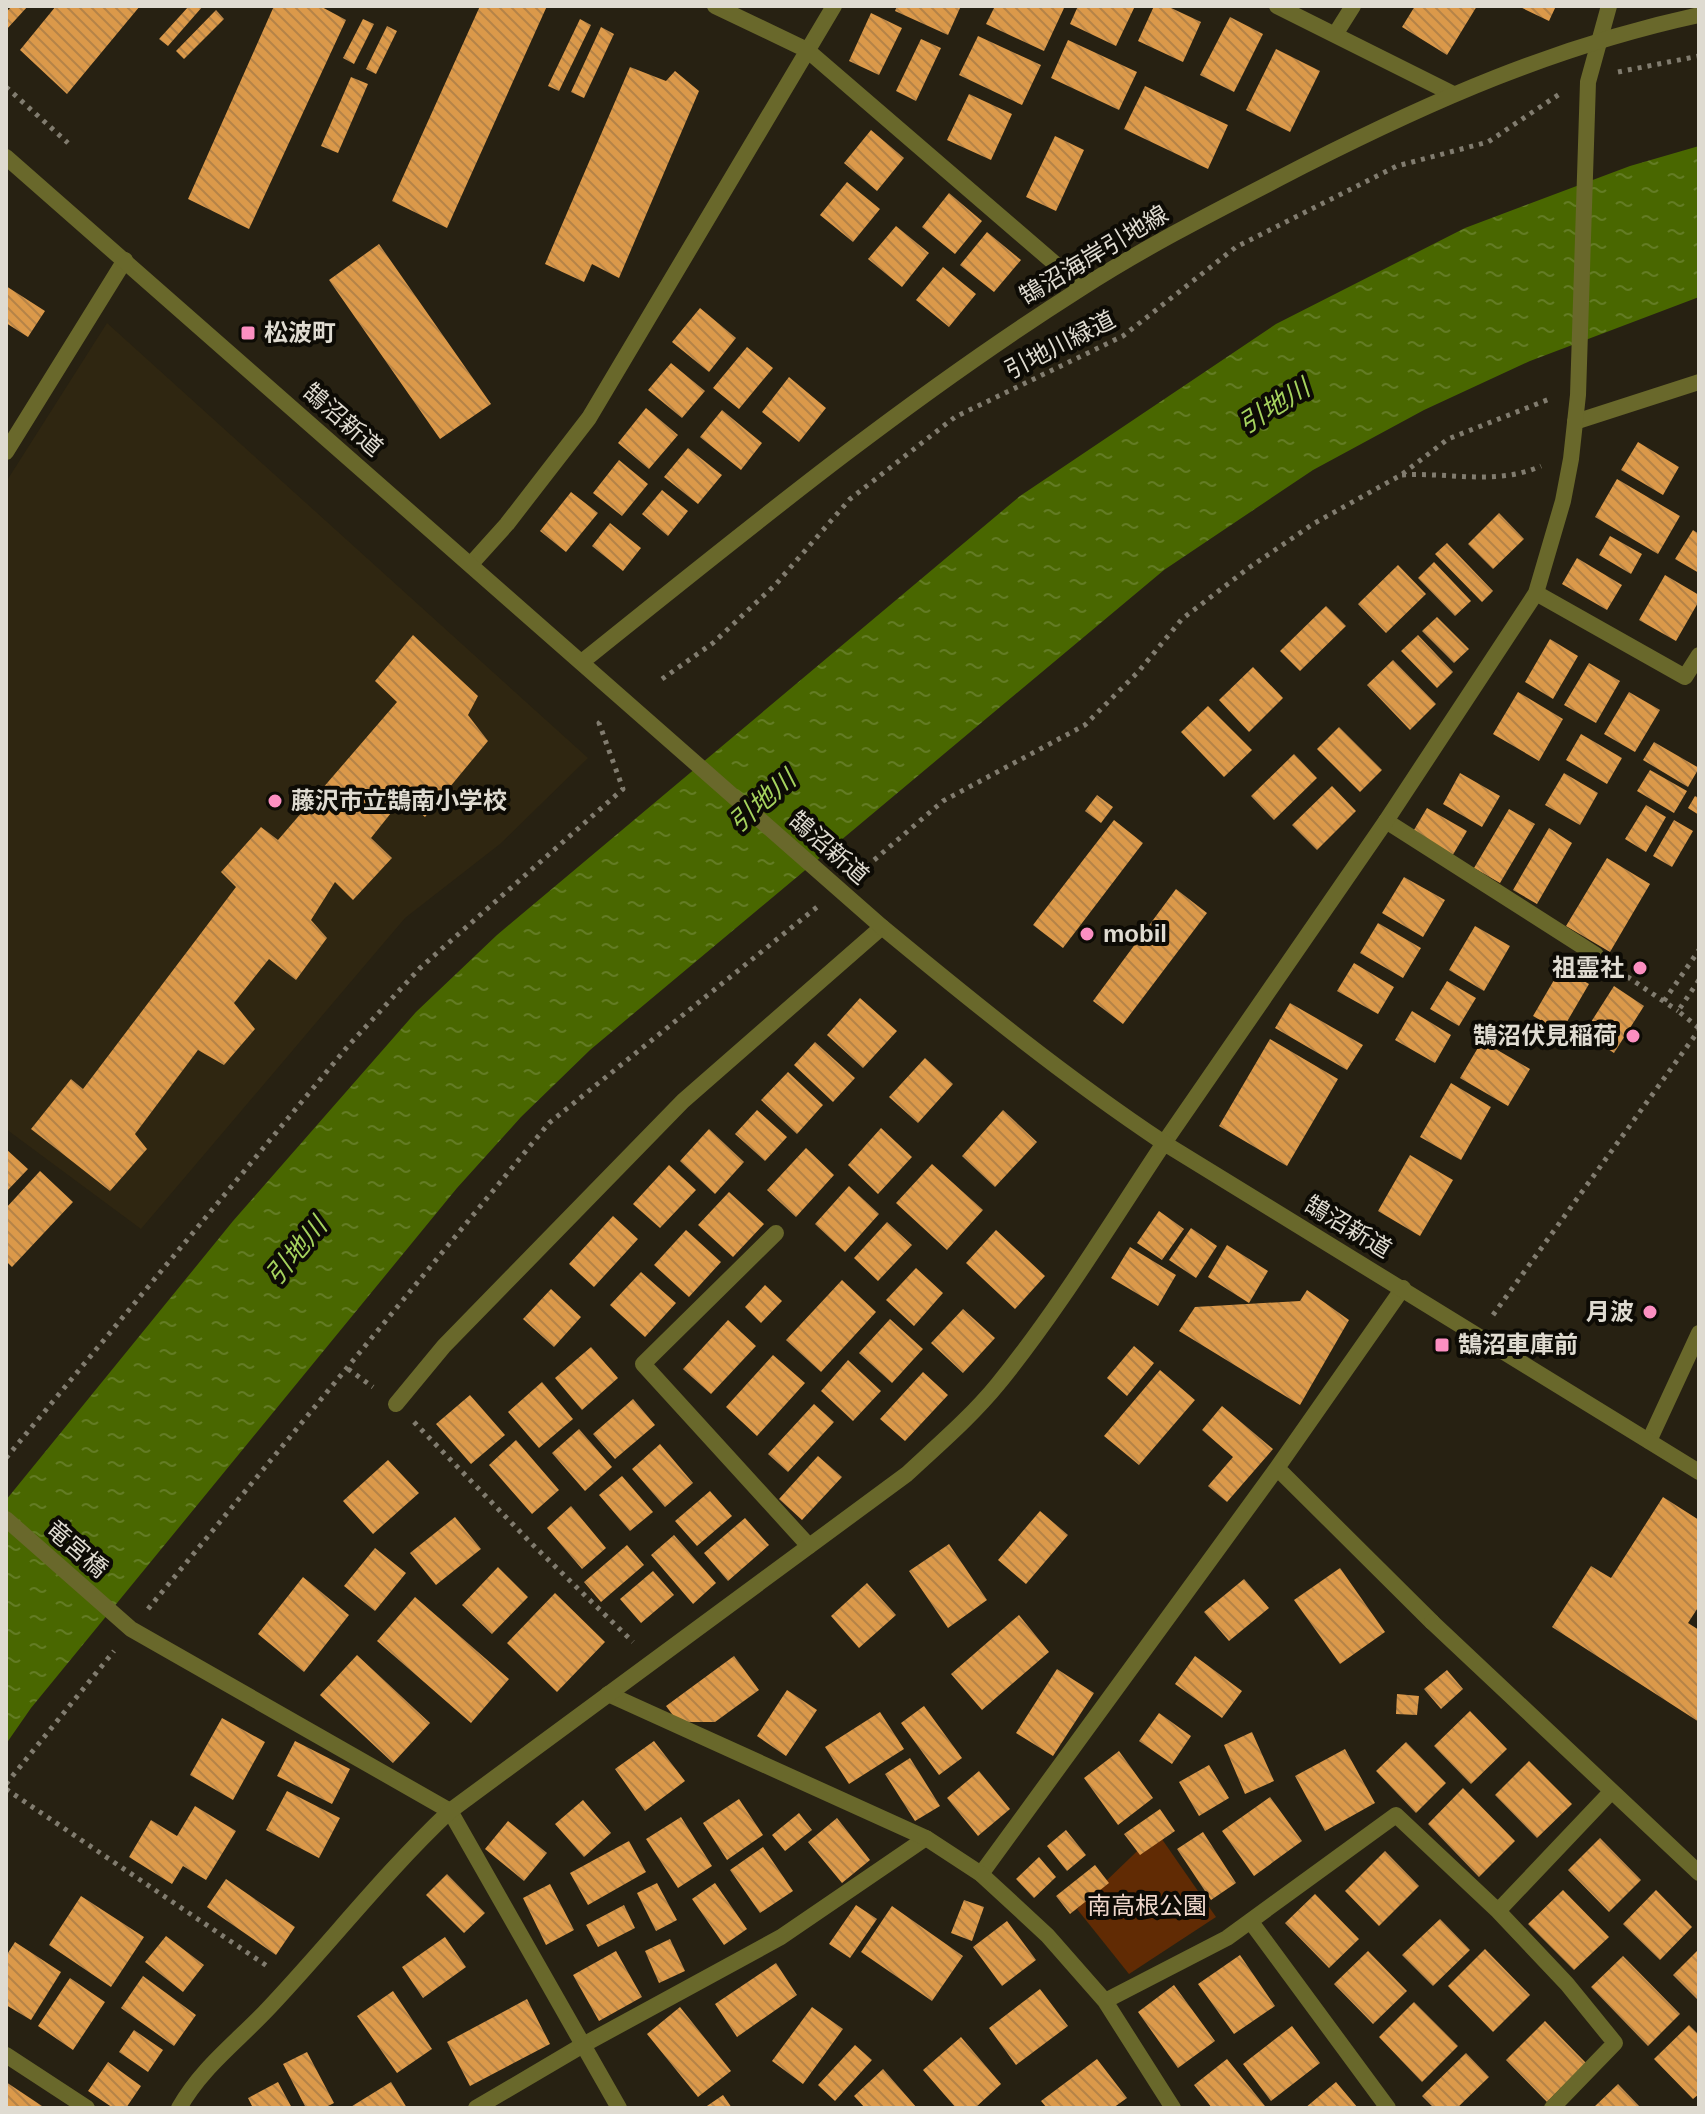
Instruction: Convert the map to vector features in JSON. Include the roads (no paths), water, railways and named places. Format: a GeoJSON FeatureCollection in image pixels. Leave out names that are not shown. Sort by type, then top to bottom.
{"type":"FeatureCollection","features":[{"type":"Feature","properties":{"kind":"street"},"geometry":{"type":"LineString","coordinates":[[715,6],[807,50],[1082,287]]}},
{"type":"Feature","properties":{"kind":"street"},"geometry":{"type":"LineString","coordinates":[[471,564],[507,524],[589,418],[834,6]]}},
{"type":"Feature","properties":{"kind":"street"},"geometry":{"type":"LineString","coordinates":[[1277,6],[1453,94]]}},
{"type":"Feature","properties":{"kind":"street"},"geometry":{"type":"LineString","coordinates":[[1336,33],[1353,6]]}},
{"type":"Feature","properties":{"kind":"street"},"geometry":{"type":"LineString","coordinates":[[179,2108],[194,2082],[290,1982],[409,1849],[450,1811],[907,1474],[997,1385],[1386,821],[1536,593],[1563,501],[1578,395],[1588,82],[1609,6]]}},
{"type":"Feature","properties":{"kind":"street","name":"鵠沼海岸引地線"},"geometry":{"type":"LineString","coordinates":[[583,661],[938,384],[1082,287],[1227,205],[1493,75],[1599,39],[1699,15]]}},
{"type":"Feature","properties":{"kind":"street","name":"鵠沼新道"},"geometry":{"type":"LineString","coordinates":[[6,157],[882,927],[1089,1093],[1164,1143],[1699,1472]]}},
{"type":"Feature","properties":{"kind":"street"},"geometry":{"type":"LineString","coordinates":[[6,452],[125,260]]}},
{"type":"Feature","properties":{"kind":"street"},"geometry":{"type":"LineString","coordinates":[[1575,422],[1699,382]]}},
{"type":"Feature","properties":{"kind":"street"},"geometry":{"type":"LineString","coordinates":[[1536,593],[1685,677],[1699,655]]}},
{"type":"Feature","properties":{"kind":"street"},"geometry":{"type":"LineString","coordinates":[[1386,821],[1596,955]]}},
{"type":"Feature","properties":{"kind":"street"},"geometry":{"type":"LineString","coordinates":[[396,1404],[444,1346],[683,1101],[882,927]]}},
{"type":"Feature","properties":{"kind":"street"},"geometry":{"type":"LineString","coordinates":[[776,1233],[643,1364],[809,1546]]}},
{"type":"Feature","properties":{"kind":"street"},"geometry":{"type":"LineString","coordinates":[[981,1874],[1277,1468],[1403,1288]]}},
{"type":"Feature","properties":{"kind":"street"},"geometry":{"type":"LineString","coordinates":[[1649,1441],[1699,1333]]}},
{"type":"Feature","properties":{"kind":"street"},"geometry":{"type":"LineString","coordinates":[[1277,1468],[1610,1793],[1699,1873]]}},
{"type":"Feature","properties":{"kind":"street","name":"竜宮橋"},"geometry":{"type":"LineString","coordinates":[[6,1519],[131,1629],[450,1811]]}},
{"type":"Feature","properties":{"kind":"street"},"geometry":{"type":"LineString","coordinates":[[608,1694],[926,1838],[981,1874],[1047,1935],[1105,2001],[1173,2108]]}},
{"type":"Feature","properties":{"kind":"street"},"geometry":{"type":"LineString","coordinates":[[1498,1911],[1610,1793]]}},
{"type":"Feature","properties":{"kind":"street"},"geometry":{"type":"LineString","coordinates":[[450,1811],[619,2108]]}},
{"type":"Feature","properties":{"kind":"street"},"geometry":{"type":"LineString","coordinates":[[1105,2001],[1227,1938],[1396,1815],[1498,1911],[1567,1984],[1615,2043],[1552,2108]]}},
{"type":"Feature","properties":{"kind":"street"},"geometry":{"type":"LineString","coordinates":[[476,2108],[583,2045],[781,1937],[926,1838]]}},
{"type":"Feature","properties":{"kind":"street"},"geometry":{"type":"LineString","coordinates":[[1251,1922],[1388,2108]]}},
{"type":"Feature","properties":{"kind":"street"},"geometry":{"type":"LineString","coordinates":[[6,2055],[87,2108]]}},
{"type":"Feature","properties":{"kind":"water","name":"引地川"},"geometry":{"type":"Polygon","coordinates":[[[1699,146],[1699,297],[1530,361],[1424,410],[1313,470],[1164,570],[590,1050],[521,1117],[457,1188],[31,1708],[6,1744],[6,1500],[233,1221],[416,1012],[497,935],[1020,496],[1276,324],[1465,228],[1630,166],[1699,146]]]}},
{"type":"Feature","properties":{"kind":"place","name":"松波町"},"geometry":{"type":"Point","coordinates":[248,333]}},
{"type":"Feature","properties":{"kind":"place","name":"藤沢市立鵠南小学校"},"geometry":{"type":"Point","coordinates":[275,801]}},
{"type":"Feature","properties":{"kind":"place","name":"mobil"},"geometry":{"type":"Point","coordinates":[1087,934]}},
{"type":"Feature","properties":{"kind":"place","name":"祖霊社"},"geometry":{"type":"Point","coordinates":[1640,968]}},
{"type":"Feature","properties":{"kind":"place","name":"鵠沼伏見稲荷"},"geometry":{"type":"Point","coordinates":[1633,1036]}},
{"type":"Feature","properties":{"kind":"place","name":"月波"},"geometry":{"type":"Point","coordinates":[1650,1312]}},
{"type":"Feature","properties":{"kind":"place","name":"鵠沼車庫前"},"geometry":{"type":"Point","coordinates":[1442,1345]}},
{"type":"Feature","properties":{"kind":"park label","name":"南高根公園"},"geometry":{"type":"Point","coordinates":[1147,1906]}}]}
